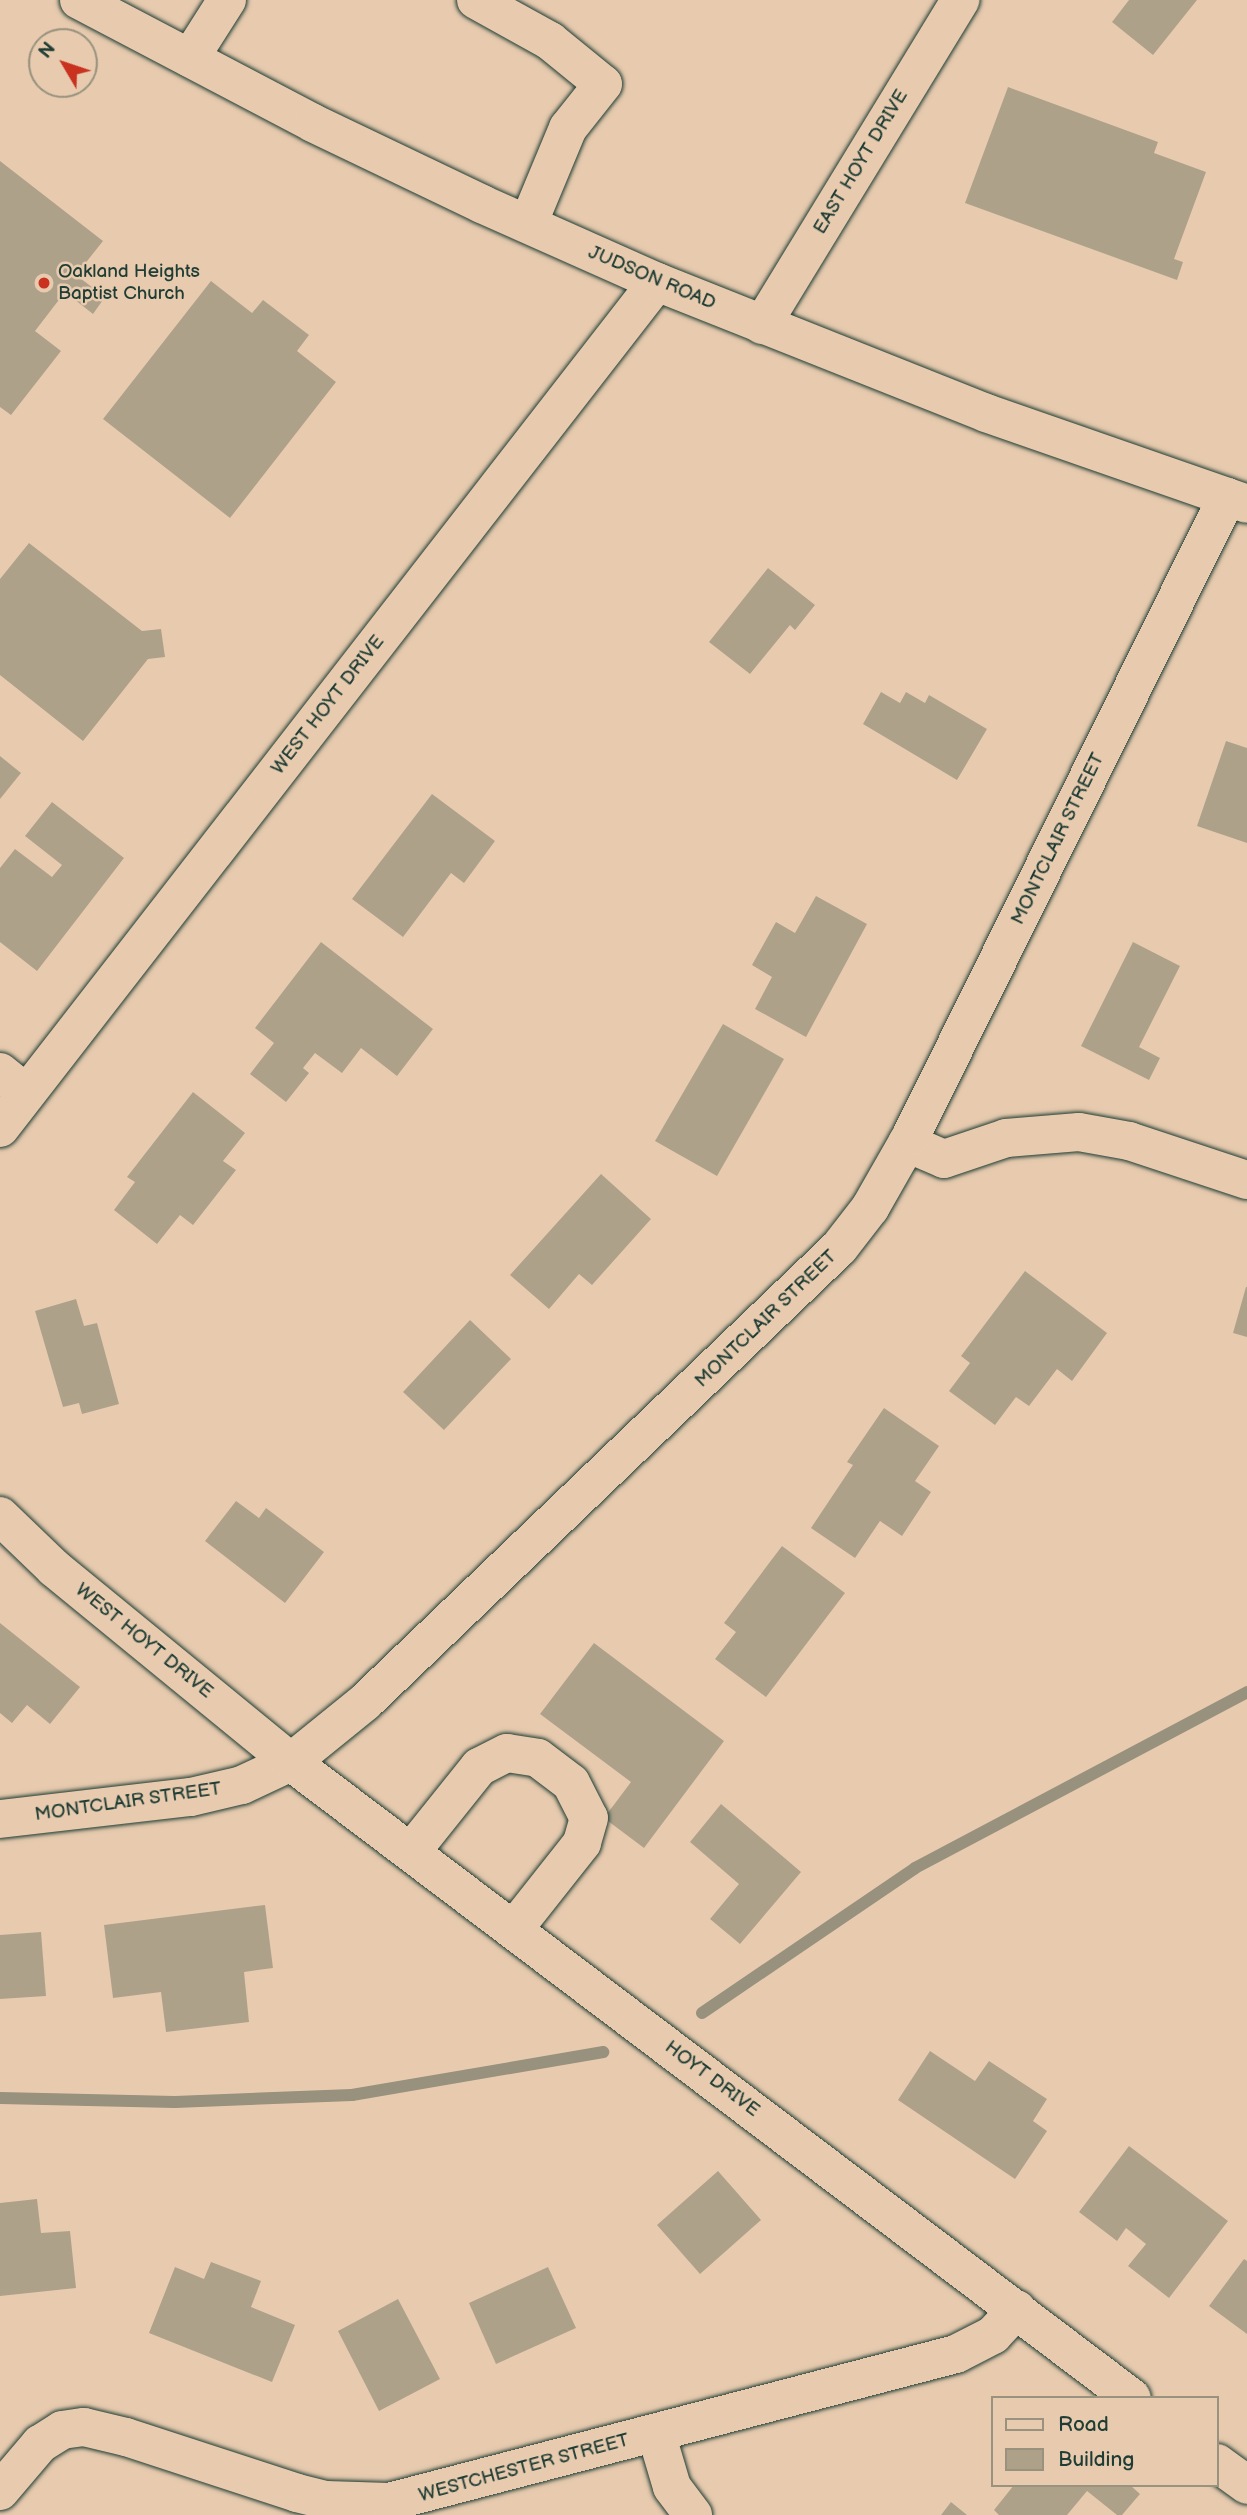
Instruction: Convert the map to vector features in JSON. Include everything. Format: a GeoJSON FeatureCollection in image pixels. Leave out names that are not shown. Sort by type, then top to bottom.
{"type":"FeatureCollection","features":[{"type":"Feature","properties":{"kind":"street","name":"JUDSON ROAD"},"geometry":{"type":"LineString","coordinates":[[79,0],[325,129],[657,282],[986,413],[1237,500]]}},
{"type":"Feature","properties":{"kind":"street"},"geometry":{"type":"LineString","coordinates":[[190,58],[227,0]]}},
{"type":"Feature","properties":{"kind":"street"},"geometry":{"type":"LineString","coordinates":[[476,0],[550,41],[603,84],[568,128],[528,224]]}},
{"type":"Feature","properties":{"kind":"street","name":"EAST HOYT DRIVE"},"geometry":{"type":"LineString","coordinates":[[762,325],[960,0]]}},
{"type":"Feature","properties":{"kind":"street","name":"WEST HOYT DRIVE"},"geometry":{"type":"LineString","coordinates":[[0,1128],[13,1083],[657,282]]}},
{"type":"Feature","properties":{"kind":"street","name":"MONTCLAIR STREET"},"geometry":{"type":"LineString","coordinates":[[0,1819],[191,1797],[242,1785],[291,1762],[365,1702],[820,1268],[870,1208],[907,1143],[1237,500]]}},
{"type":"Feature","properties":{"kind":"street"},"geometry":{"type":"LineString","coordinates":[[907,1143],[944,1159],[952,1159],[978,1145],[1006,1138],[1079,1132],[1129,1141],[1247,1180]]}},
{"type":"Feature","properties":{"kind":"street","name":"WEST HOYT DRIVE"},"geometry":{"type":"LineString","coordinates":[[0,1516],[54,1568],[291,1762]]}},
{"type":"Feature","properties":{"kind":"street"},"geometry":{"type":"LineString","coordinates":[[411,1852],[479,1767],[507,1752],[538,1758],[571,1783],[589,1818],[582,1843],[513,1929]]}},
{"type":"Feature","properties":{"kind":"street","name":"HOYT DRIVE"},"geometry":{"type":"LineString","coordinates":[[291,1762],[1129,2396]]}},
{"type":"Feature","properties":{"kind":"street","name":"WESTCHESTER STREET"},"geometry":{"type":"LineString","coordinates":[[0,2491],[40,2444],[73,2427],[111,2432],[297,2493],[359,2502],[389,2502],[956,2354],[993,2335],[1017,2309]]}},
{"type":"Feature","properties":{"kind":"street"},"geometry":{"type":"LineString","coordinates":[[656,2433],[672,2487],[693,2515]]}},
{"type":"Feature","properties":{"kind":"street"},"geometry":{"type":"LineString","coordinates":[[1219,2464],[1247,2485]]}},
{"type":"Feature","properties":{"kind":"building"},"geometry":{"type":"Polygon","coordinates":[[[1129,0],[1197,0],[1153,55],[1112,22],[1129,0]]]}},
{"type":"Feature","properties":{"kind":"building"},"geometry":{"type":"Polygon","coordinates":[[[1008,87],[1158,142],[1154,153],[1206,172],[1174,259],[1183,262],[1177,280],[965,203],[1008,87]]]}},
{"type":"Feature","properties":{"kind":"building","name":"Oakland Heights Baptist Church"},"geometry":{"type":"Polygon","coordinates":[[[0,161],[103,241],[76,275],[105,297],[93,314],[65,292],[35,331],[61,351],[11,415],[0,407],[0,161]]]}},
{"type":"Feature","properties":{"kind":"building"},"geometry":{"type":"Polygon","coordinates":[[[211,281],[252,313],[263,300],[309,335],[297,351],[336,382],[230,518],[103,419],[211,281]]]}},
{"type":"Feature","properties":{"kind":"building"},"geometry":{"type":"Polygon","coordinates":[[[29,543],[142,631],[161,629],[165,657],[148,659],[83,741],[0,675],[0,579],[29,543]]]}},
{"type":"Feature","properties":{"kind":"building"},"geometry":{"type":"Polygon","coordinates":[[[768,568],[815,605],[795,630],[790,625],[750,674],[709,642],[768,568]]]}},
{"type":"Feature","properties":{"kind":"building"},"geometry":{"type":"Polygon","coordinates":[[[881,692],[900,703],[906,692],[925,703],[929,695],[987,729],[957,780],[863,724],[881,692]]]}},
{"type":"Feature","properties":{"kind":"building"},"geometry":{"type":"Polygon","coordinates":[[[1226,741],[1247,748],[1247,843],[1197,826],[1226,741]]]}},
{"type":"Feature","properties":{"kind":"building"},"geometry":{"type":"Polygon","coordinates":[[[0,756],[21,773],[0,799],[0,756]]]}},
{"type":"Feature","properties":{"kind":"building"},"geometry":{"type":"Polygon","coordinates":[[[432,794],[495,841],[464,883],[451,873],[403,937],[352,899],[432,794]]]}},
{"type":"Feature","properties":{"kind":"building"},"geometry":{"type":"Polygon","coordinates":[[[52,802],[124,858],[37,971],[0,942],[0,868],[15,849],[52,877],[62,865],[25,836],[52,802]]]}},
{"type":"Feature","properties":{"kind":"building"},"geometry":{"type":"Polygon","coordinates":[[[816,896],[867,924],[806,1037],[755,1009],[772,977],[752,965],[776,922],[795,933],[816,896]]]}},
{"type":"Feature","properties":{"kind":"building"},"geometry":{"type":"Polygon","coordinates":[[[321,942],[433,1029],[397,1076],[361,1048],[342,1073],[315,1053],[303,1068],[309,1073],[286,1102],[250,1074],[274,1043],[255,1028],[321,942]]]}},
{"type":"Feature","properties":{"kind":"building"},"geometry":{"type":"Polygon","coordinates":[[[1133,942],[1180,966],[1139,1047],[1160,1058],[1149,1080],[1081,1046],[1133,942]]]}},
{"type":"Feature","properties":{"kind":"building"},"geometry":{"type":"Polygon","coordinates":[[[723,1024],[784,1059],[717,1176],[655,1141],[723,1024]]]}},
{"type":"Feature","properties":{"kind":"building"},"geometry":{"type":"Polygon","coordinates":[[[193,1092],[245,1133],[223,1161],[236,1170],[193,1225],[180,1215],[157,1244],[114,1210],[135,1182],[127,1177],[193,1092]]]}},
{"type":"Feature","properties":{"kind":"building"},"geometry":{"type":"Polygon","coordinates":[[[601,1174],[651,1219],[592,1285],[579,1274],[549,1309],[510,1275],[601,1174]]]}},
{"type":"Feature","properties":{"kind":"building"},"geometry":{"type":"Polygon","coordinates":[[[1025,1271],[1107,1333],[1072,1381],[1057,1369],[1029,1406],[1016,1397],[995,1425],[949,1391],[970,1363],[961,1356],[1025,1271]]]}},
{"type":"Feature","properties":{"kind":"building"},"geometry":{"type":"Polygon","coordinates":[[[1247,1287],[1247,1337],[1233,1333],[1247,1287]]]}},
{"type":"Feature","properties":{"kind":"building"},"geometry":{"type":"Polygon","coordinates":[[[76,1299],[84,1326],[97,1323],[119,1404],[82,1414],[79,1403],[63,1407],[35,1311],[76,1299]]]}},
{"type":"Feature","properties":{"kind":"building"},"geometry":{"type":"Polygon","coordinates":[[[470,1320],[511,1359],[444,1430],[403,1392],[470,1320]]]}},
{"type":"Feature","properties":{"kind":"building"},"geometry":{"type":"Polygon","coordinates":[[[884,1408],[939,1446],[915,1481],[931,1492],[902,1536],[880,1521],[855,1558],[811,1528],[853,1465],[847,1462],[884,1408]]]}},
{"type":"Feature","properties":{"kind":"building"},"geometry":{"type":"Polygon","coordinates":[[[236,1501],[259,1518],[266,1508],[324,1552],[285,1603],[205,1541],[236,1501]]]}},
{"type":"Feature","properties":{"kind":"building"},"geometry":{"type":"Polygon","coordinates":[[[782,1546],[845,1593],[766,1697],[715,1659],[736,1632],[724,1623],[782,1546]]]}},
{"type":"Feature","properties":{"kind":"building"},"geometry":{"type":"Polygon","coordinates":[[[0,1623],[80,1687],[50,1724],[27,1705],[12,1723],[0,1713],[0,1623]]]}},
{"type":"Feature","properties":{"kind":"building"},"geometry":{"type":"Polygon","coordinates":[[[594,1643],[724,1741],[644,1848],[604,1818],[631,1782],[540,1714],[594,1643]]]}},
{"type":"Feature","properties":{"kind":"building"},"geometry":{"type":"Polygon","coordinates":[[[721,1804],[801,1872],[740,1944],[710,1919],[739,1884],[690,1842],[721,1804]]]}},
{"type":"Feature","properties":{"kind":"building"},"geometry":{"type":"Polygon","coordinates":[[[265,1905],[273,1968],[244,1972],[249,2022],[166,2032],[161,1992],[113,1998],[104,1925],[265,1905]]]}},
{"type":"Feature","properties":{"kind":"building"},"geometry":{"type":"Polygon","coordinates":[[[41,1932],[46,1996],[0,1999],[0,1935],[41,1932]]]}},
{"type":"Feature","properties":{"kind":"building"},"geometry":{"type":"Polygon","coordinates":[[[930,2051],[975,2081],[989,2061],[1047,2099],[1033,2121],[1047,2131],[1015,2179],[898,2100],[930,2051]]]}},
{"type":"Feature","properties":{"kind":"building"},"geometry":{"type":"Polygon","coordinates":[[[1129,2146],[1228,2221],[1169,2298],[1128,2266],[1146,2244],[1126,2228],[1117,2241],[1079,2212],[1129,2146]]]}},
{"type":"Feature","properties":{"kind":"building"},"geometry":{"type":"Polygon","coordinates":[[[718,2171],[761,2220],[700,2274],[657,2225],[718,2171]]]}},
{"type":"Feature","properties":{"kind":"building"},"geometry":{"type":"Polygon","coordinates":[[[37,2199],[41,2233],[70,2231],[76,2288],[0,2296],[0,2203],[37,2199]]]}},
{"type":"Feature","properties":{"kind":"building"},"geometry":{"type":"Polygon","coordinates":[[[1244,2259],[1247,2261],[1247,2334],[1209,2306],[1244,2259]]]}},
{"type":"Feature","properties":{"kind":"building"},"geometry":{"type":"Polygon","coordinates":[[[211,2262],[261,2281],[251,2307],[295,2325],[272,2382],[149,2333],[175,2267],[204,2279],[211,2262]]]}},
{"type":"Feature","properties":{"kind":"building"},"geometry":{"type":"Polygon","coordinates":[[[548,2267],[576,2328],[496,2364],[469,2303],[548,2267]]]}},
{"type":"Feature","properties":{"kind":"building"},"geometry":{"type":"Polygon","coordinates":[[[398,2299],[440,2379],[379,2411],[338,2331],[398,2299]]]}},
{"type":"Feature","properties":{"kind":"building"},"geometry":{"type":"Polygon","coordinates":[[[1012,2487],[1132,2487],[1140,2494],[1122,2515],[1117,2515],[1087,2491],[1067,2515],[999,2515],[994,2510],[1012,2487]]]}},
{"type":"Feature","properties":{"kind":"building"},"geometry":{"type":"Polygon","coordinates":[[[951,2502],[967,2515],[941,2515],[951,2502]]]}},
{"type":"Feature","properties":{"kind":"waterway"},"geometry":{"type":"LineString","coordinates":[[702,2013],[915,1868],[1247,1692]]}},
{"type":"Feature","properties":{"kind":"waterway"},"geometry":{"type":"LineString","coordinates":[[0,2098],[175,2102],[352,2095],[603,2052]]}},
{"type":"Feature","properties":{"kind":"place","name":"Oakland Heights Baptist Church"},"geometry":{"type":"Point","coordinates":[44,283]}}]}
